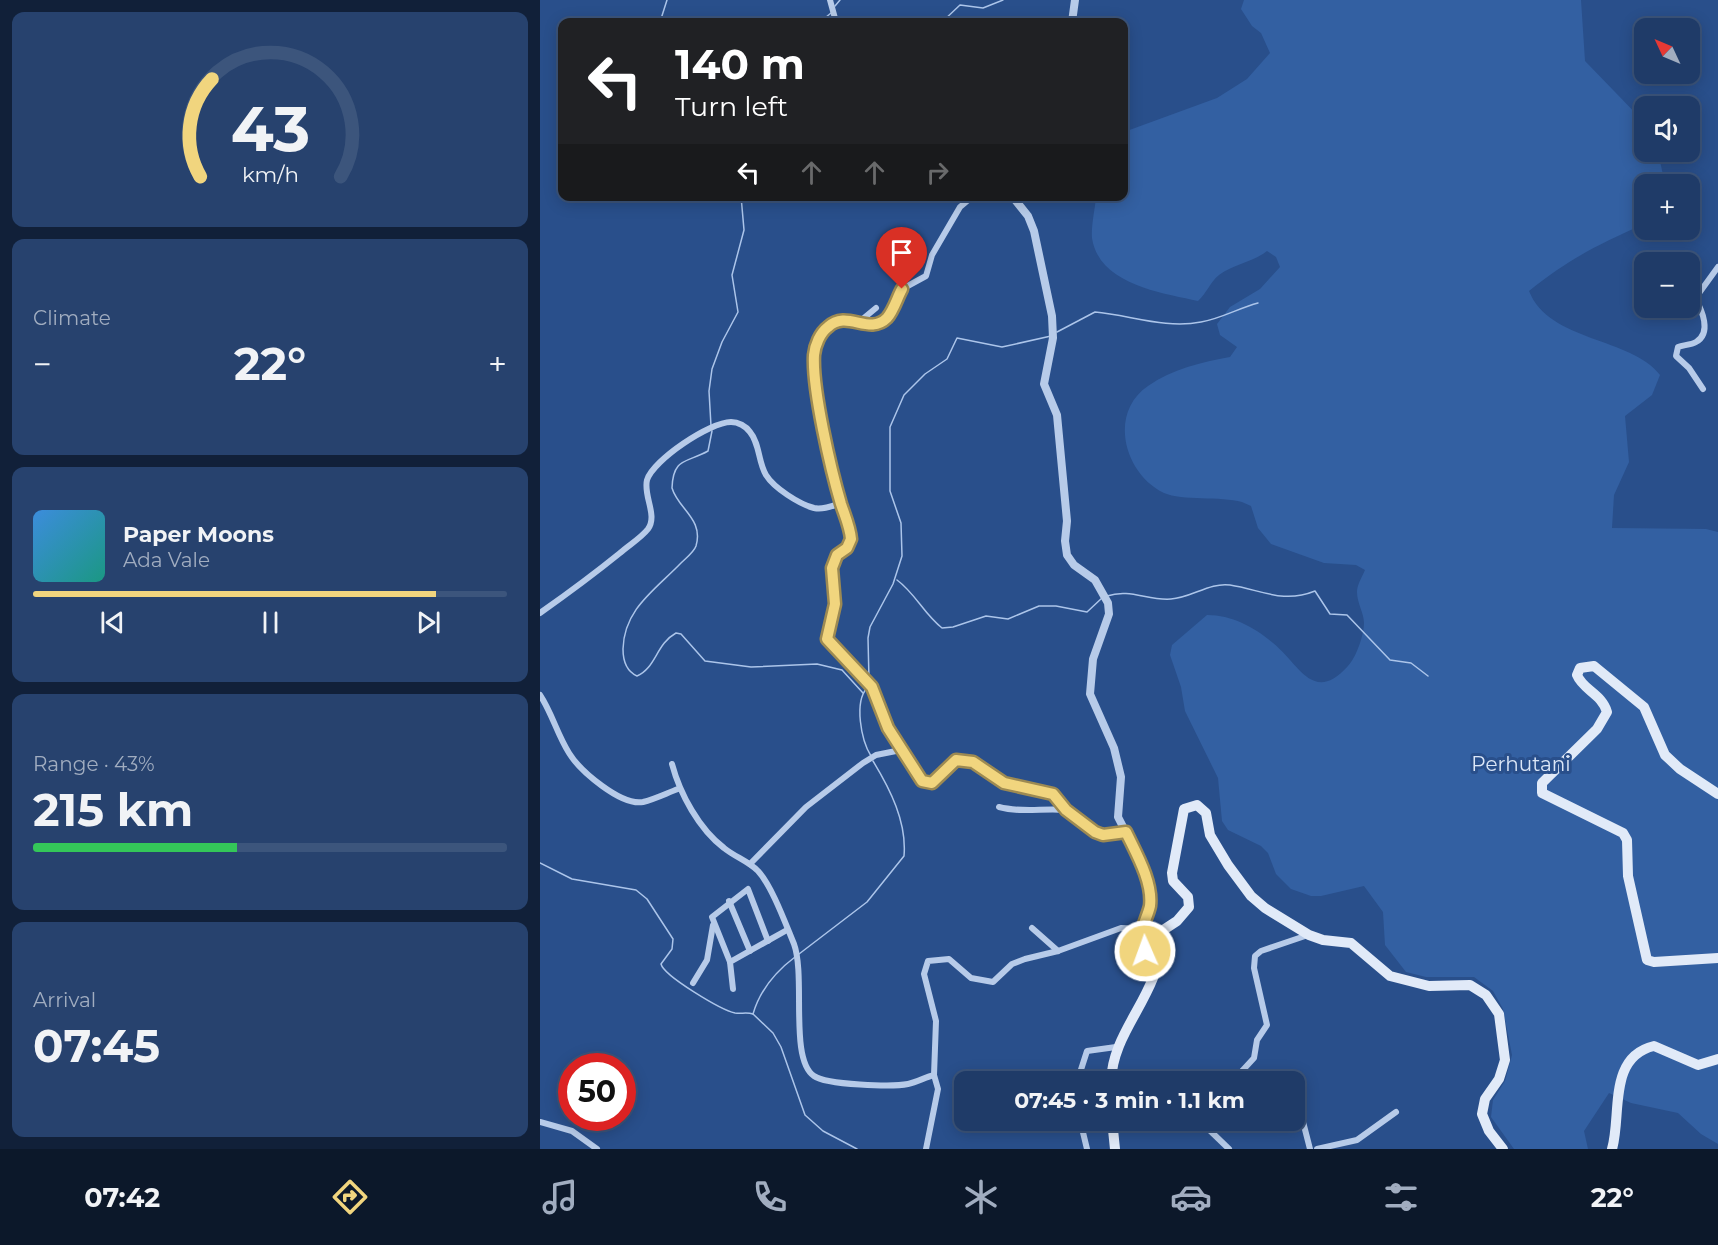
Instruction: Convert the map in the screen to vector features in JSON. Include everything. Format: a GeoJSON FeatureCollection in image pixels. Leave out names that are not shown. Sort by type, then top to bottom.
{"type":"FeatureCollection","features":[{"type":"Feature","properties":{"kind":"main road"},"geometry":{"type":"LineString","coordinates":[[1718,794],[1680,769],[1665,755],[1649,714],[1633,697],[1594,666],[1580,668],[1577,675],[1579,680],[1601,698],[1607,712],[1597,729],[1542,783],[1542,793],[1623,833],[1627,840],[1628,876],[1647,960],[1654,962],[1718,958]]}},
{"type":"Feature","properties":{"kind":"main road"},"geometry":{"type":"LineString","coordinates":[[1113,1071],[1116,1047],[1136,1017],[1153,978],[1145,951],[1146,942],[1177,921],[1189,907],[1188,897],[1173,881],[1172,873],[1184,809],[1195,805],[1204,811],[1210,835],[1251,896],[1265,908],[1309,935],[1323,940],[1351,943],[1379,968],[1402,980],[1429,986],[1470,986],[1486,995],[1499,1014],[1504,1060],[1499,1079],[1485,1099],[1482,1114],[1489,1131],[1503,1149]]}},
{"type":"Feature","properties":{"kind":"main road"},"geometry":{"type":"LineString","coordinates":[[1612,1149],[1616,1099],[1624,1073],[1638,1052],[1654,1046],[1698,1065],[1718,1059]]}},
{"type":"Feature","properties":{"kind":"main road"},"geometry":{"type":"LineString","coordinates":[[1113,1131],[1115,1149]]}},
{"type":"Feature","properties":{"kind":"street"},"geometry":{"type":"LineString","coordinates":[[1073,18],[1075,0]]}},
{"type":"Feature","properties":{"kind":"street"},"geometry":{"type":"LineString","coordinates":[[832,3],[836,18]]}},
{"type":"Feature","properties":{"kind":"street"},"geometry":{"type":"LineString","coordinates":[[967,201],[960,207],[932,255],[926,276],[902,289],[891,312],[879,324],[867,325],[844,320],[827,327],[818,340],[814,353],[814,368],[841,503],[851,539],[847,548],[837,555],[832,568],[835,604],[827,639],[872,687],[888,728],[918,778],[926,783],[937,780],[952,762],[960,759],[973,762],[1004,783],[1053,794],[1066,810],[1095,832],[1103,835],[1126,832]]}},
{"type":"Feature","properties":{"kind":"street"},"geometry":{"type":"LineString","coordinates":[[1016,201],[1028,216],[1034,231],[1054,335],[1044,384],[1056,415],[1058,429],[1067,521],[1065,549],[1070,560],[1095,580],[1105,594],[1108,603],[1109,614],[1093,659],[1090,694],[1114,748],[1122,788],[1117,811],[1138,856],[1150,895],[1150,904],[1142,929],[1142,937],[1146,942]]}},
{"type":"Feature","properties":{"kind":"street"},"geometry":{"type":"LineString","coordinates":[[1700,291],[1718,267]]}},
{"type":"Feature","properties":{"kind":"street"},"geometry":{"type":"LineString","coordinates":[[1700,307],[1703,312],[1702,337],[1695,344],[1678,347],[1676,356],[1689,368],[1703,389]]}},
{"type":"Feature","properties":{"kind":"street"},"geometry":{"type":"LineString","coordinates":[[859,322],[876,308]]}},
{"type":"Feature","properties":{"kind":"street"},"geometry":{"type":"LineString","coordinates":[[540,613],[596,574],[648,529],[651,518],[646,489],[652,471],[662,458],[719,425],[730,422],[741,424],[750,431],[756,442],[765,475],[788,494],[814,508],[827,508],[841,503]]}},
{"type":"Feature","properties":{"kind":"street"},"geometry":{"type":"LineString","coordinates":[[540,695],[550,709],[556,729],[570,755],[605,788],[624,799],[641,802],[678,789]]}},
{"type":"Feature","properties":{"kind":"street"},"geometry":{"type":"LineString","coordinates":[[750,864],[806,807],[863,763],[876,755],[901,750]]}},
{"type":"Feature","properties":{"kind":"street"},"geometry":{"type":"LineString","coordinates":[[672,764],[678,789],[714,840],[750,864],[765,883],[795,946],[801,978],[799,1034],[803,1060],[814,1077],[823,1081],[886,1085],[907,1084],[934,1075]]}},
{"type":"Feature","properties":{"kind":"street"},"geometry":{"type":"LineString","coordinates":[[999,807],[1015,811],[1043,808],[1066,810]]}},
{"type":"Feature","properties":{"kind":"street"},"geometry":{"type":"LineString","coordinates":[[733,989],[730,962],[712,917],[729,901],[748,889],[768,941]]}},
{"type":"Feature","properties":{"kind":"street"},"geometry":{"type":"LineString","coordinates":[[729,901],[750,951]]}},
{"type":"Feature","properties":{"kind":"street"},"geometry":{"type":"LineString","coordinates":[[693,983],[707,960],[713,924]]}},
{"type":"Feature","properties":{"kind":"street"},"geometry":{"type":"LineString","coordinates":[[1032,928],[1058,951]]}},
{"type":"Feature","properties":{"kind":"street"},"geometry":{"type":"LineString","coordinates":[[926,1149],[938,1089],[934,1075],[936,1022],[924,974],[928,961],[950,959],[970,978],[993,982],[1012,964],[1058,951],[1121,928],[1142,929]]}},
{"type":"Feature","properties":{"kind":"street"},"geometry":{"type":"LineString","coordinates":[[730,962],[787,930]]}},
{"type":"Feature","properties":{"kind":"street"},"geometry":{"type":"LineString","coordinates":[[1242,1071],[1255,1056],[1257,1040],[1267,1025],[1254,968],[1255,956],[1261,951],[1309,935]]}},
{"type":"Feature","properties":{"kind":"street"},"geometry":{"type":"LineString","coordinates":[[1081,1071],[1087,1052],[1092,1049],[1116,1047]]}},
{"type":"Feature","properties":{"kind":"street"},"geometry":{"type":"LineString","coordinates":[[1317,1149],[1357,1140],[1396,1112]]}},
{"type":"Feature","properties":{"kind":"street"},"geometry":{"type":"LineString","coordinates":[[540,1122],[572,1131],[597,1149]]}},
{"type":"Feature","properties":{"kind":"street"},"geometry":{"type":"LineString","coordinates":[[1305,1130],[1310,1149]]}},
{"type":"Feature","properties":{"kind":"street"},"geometry":{"type":"LineString","coordinates":[[1083,1131],[1087,1149]]}},
{"type":"Feature","properties":{"kind":"street"},"geometry":{"type":"LineString","coordinates":[[1210,1131],[1229,1149]]}},
{"type":"Feature","properties":{"kind":"green space","name":"Perhutani"},"geometry":{"type":"Polygon","coordinates":[[[1244,0],[1581,0],[1585,61],[1634,112],[1634,162],[1660,162],[1663,174],[1634,174],[1634,229],[1584,253],[1529,291],[1539,308],[1554,320],[1572,330],[1630,353],[1647,363],[1660,375],[1652,395],[1625,416],[1629,462],[1614,495],[1612,528],[1706,529],[1718,532],[1718,1144],[1701,1134],[1678,1113],[1631,1103],[1609,1093],[1584,1131],[1588,1149],[1514,1149],[1491,1117],[1493,1100],[1505,1081],[1512,1055],[1503,1009],[1493,991],[1474,977],[1426,977],[1406,972],[1385,945],[1383,912],[1364,886],[1321,896],[1311,896],[1291,889],[1276,874],[1268,853],[1261,846],[1228,830],[1222,821],[1218,778],[1185,711],[1181,687],[1170,655],[1172,645],[1207,615],[1225,617],[1242,623],[1266,637],[1307,677],[1325,682],[1336,677],[1348,666],[1359,646],[1364,623],[1357,592],[1365,570],[1356,565],[1324,563],[1271,544],[1258,528],[1251,506],[1242,502],[1181,497],[1164,493],[1150,484],[1139,472],[1126,443],[1125,427],[1128,411],[1136,398],[1148,386],[1177,371],[1230,357],[1237,347],[1220,335],[1217,324],[1230,307],[1260,289],[1280,267],[1276,257],[1267,251],[1225,271],[1216,278],[1198,301],[1151,290],[1119,276],[1107,267],[1097,254],[1092,233],[1096,201],[1128,201],[1128,131],[1217,98],[1247,79],[1270,53],[1261,33],[1252,26],[1241,9],[1244,0]]]}},
{"type":"Feature","properties":{"kind":"waterway"},"geometry":{"type":"LineString","coordinates":[[661,18],[667,0]]}},
{"type":"Feature","properties":{"kind":"waterway"},"geometry":{"type":"LineString","coordinates":[[835,6],[840,0]]}},
{"type":"Feature","properties":{"kind":"waterway"},"geometry":{"type":"LineString","coordinates":[[946,18],[960,5],[983,8],[1003,0]]}},
{"type":"Feature","properties":{"kind":"waterway"},"geometry":{"type":"LineString","coordinates":[[825,18],[831,13]]}},
{"type":"Feature","properties":{"kind":"waterway"},"geometry":{"type":"LineString","coordinates":[[711,426],[709,391],[712,369],[722,342],[738,312],[732,275],[744,230],[741,201]]}},
{"type":"Feature","properties":{"kind":"waterway"},"geometry":{"type":"LineString","coordinates":[[1057,332],[1095,312],[1161,323],[1188,324],[1215,318],[1258,303]]}},
{"type":"Feature","properties":{"kind":"waterway"},"geometry":{"type":"LineString","coordinates":[[869,680],[870,627],[893,584],[902,556],[901,523],[890,491],[890,427],[904,395],[925,374],[947,359],[957,338],[1002,347],[1051,336]]}},
{"type":"Feature","properties":{"kind":"waterway"},"geometry":{"type":"LineString","coordinates":[[712,431],[708,451],[682,462],[673,478],[672,488],[675,495],[694,521],[698,537],[696,546],[635,611],[629,622],[623,649],[628,668],[637,676],[643,672],[664,643],[676,633],[681,634],[705,661],[751,667],[817,664],[842,670],[863,693]]}},
{"type":"Feature","properties":{"kind":"waterway"},"geometry":{"type":"LineString","coordinates":[[897,580],[942,628],[953,627],[986,616],[1008,619],[1039,606],[1056,606],[1087,612],[1102,598]]}},
{"type":"Feature","properties":{"kind":"waterway"},"geometry":{"type":"LineString","coordinates":[[1107,596],[1123,593],[1171,599],[1223,585],[1282,596],[1303,595],[1315,591],[1330,614],[1347,615],[1390,660],[1411,663],[1428,676]]}},
{"type":"Feature","properties":{"kind":"waterway"},"geometry":{"type":"LineString","coordinates":[[867,688],[861,702],[860,721],[864,741],[871,756]]}},
{"type":"Feature","properties":{"kind":"waterway"},"geometry":{"type":"LineString","coordinates":[[799,954],[867,902],[904,856],[900,818],[891,794],[873,761]]}},
{"type":"Feature","properties":{"kind":"waterway"},"geometry":{"type":"LineString","coordinates":[[540,863],[572,879],[636,890],[647,899],[673,939],[672,949],[661,964],[664,969],[682,984],[718,1006],[735,1013],[753,1014]]}},
{"type":"Feature","properties":{"kind":"waterway"},"geometry":{"type":"LineString","coordinates":[[795,957],[769,982],[753,1014],[773,1033],[781,1047],[805,1115],[823,1131],[857,1149]]}},
{"type":"Feature","properties":{"kind":"route"},"geometry":{"type":"LineString","coordinates":[[902,289],[891,312],[879,324],[867,325],[853,320],[833,323],[827,327],[818,340],[814,353],[814,368],[829,453],[851,539],[847,548],[837,555],[832,568],[835,604],[827,629],[827,639],[872,687],[888,728],[922,781],[932,783],[952,762],[960,759],[966,760],[973,762],[1004,783],[1053,794],[1066,810],[1095,832],[1103,835],[1126,832],[1138,856],[1150,895],[1150,904],[1141,934],[1146,942],[1145,951]]}}]}
